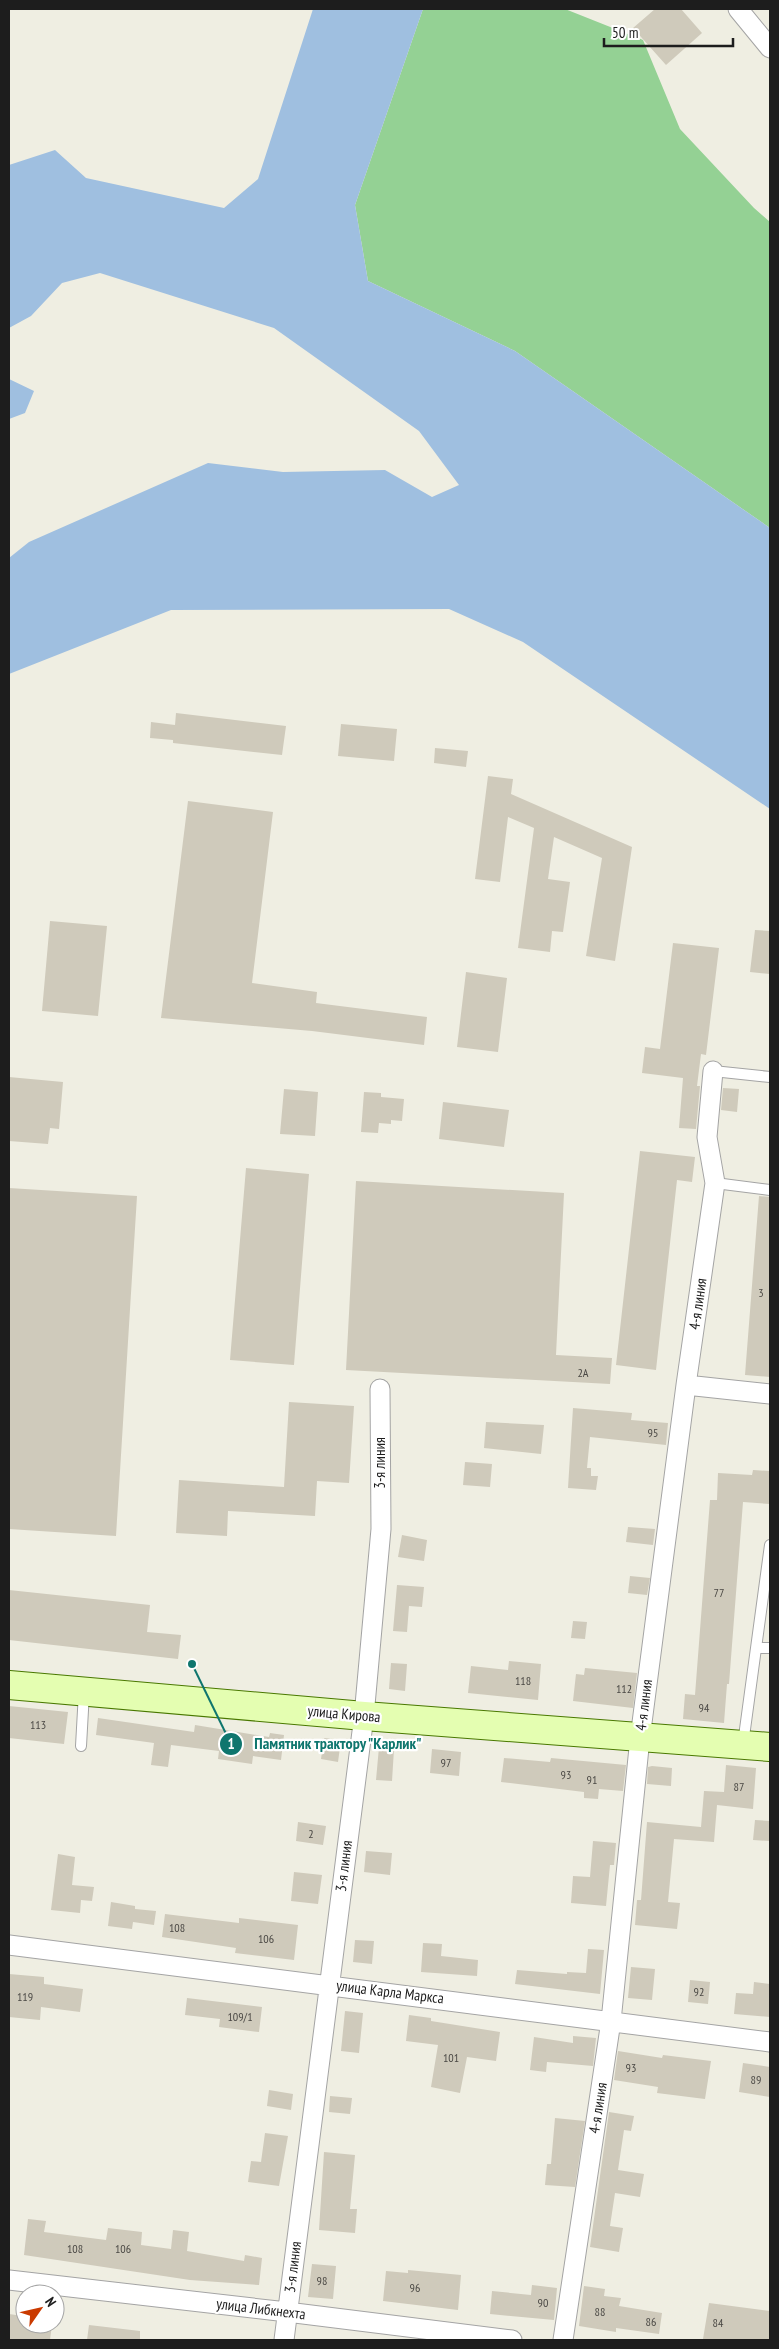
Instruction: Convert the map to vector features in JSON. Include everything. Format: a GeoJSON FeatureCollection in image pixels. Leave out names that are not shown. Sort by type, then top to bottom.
{"type":"FeatureCollection","features":[{"type":"Feature","properties":{"kind":"street"},"geometry":{"type":"LineString","coordinates":[[738,9],[740,14],[770,48]]}},
{"type":"Feature","properties":{"kind":"street","name":"4-я линия"},"geometry":{"type":"LineString","coordinates":[[563,2340],[611,2021],[640,1738],[686,1385],[715,1183],[707,1137],[713,1071]]}},
{"type":"Feature","properties":{"kind":"street"},"geometry":{"type":"LineString","coordinates":[[686,1385],[770,1394]]}},
{"type":"Feature","properties":{"kind":"street","name":"3-я линия"},"geometry":{"type":"LineString","coordinates":[[284,2340],[364,1716],[381,1529],[380,1389]]}},
{"type":"Feature","properties":{"kind":"street","name":"улица Кирова"},"geometry":{"type":"LineString","coordinates":[[9,1685],[364,1716],[770,1747]]}},
{"type":"Feature","properties":{"kind":"street","name":"улица Карла Маркса"},"geometry":{"type":"LineString","coordinates":[[9,1945],[329,1984],[770,2042]]}},
{"type":"Feature","properties":{"kind":"street","name":"улица Либкнехта"},"geometry":{"type":"LineString","coordinates":[[9,2280],[512,2340]]}},
{"type":"Feature","properties":{"kind":"lane"},"geometry":{"type":"LineString","coordinates":[[713,1071],[770,1076]]}},
{"type":"Feature","properties":{"kind":"lane"},"geometry":{"type":"LineString","coordinates":[[715,1183],[770,1190]]}},
{"type":"Feature","properties":{"kind":"lane"},"geometry":{"type":"LineString","coordinates":[[743,1745],[770,1545]]}},
{"type":"Feature","properties":{"kind":"lane"},"geometry":{"type":"LineString","coordinates":[[756,1648],[770,1648]]}},
{"type":"Feature","properties":{"kind":"lane"},"geometry":{"type":"LineString","coordinates":[[81,1746],[84,1691]]}},
{"type":"Feature","properties":{"kind":"green space"},"geometry":{"type":"Polygon","coordinates":[[[423,9],[565,9],[643,40],[680,129],[754,208],[770,222],[770,528],[515,351],[368,281],[355,205],[423,9]]]}},
{"type":"Feature","properties":{"kind":"water"},"geometry":{"type":"Polygon","coordinates":[[[313,9],[423,9],[355,205],[368,281],[515,351],[770,528],[770,809],[523,642],[449,609],[171,610],[9,674],[9,558],[29,542],[208,463],[283,472],[385,470],[432,497],[459,485],[419,431],[274,328],[100,273],[62,283],[31,316],[9,328],[9,165],[55,150],[86,178],[224,208],[258,179],[313,9]]]}},
{"type":"Feature","properties":{"kind":"water"},"geometry":{"type":"Polygon","coordinates":[[[9,379],[34,391],[25,413],[9,419],[9,379]]]}},
{"type":"Feature","properties":{"kind":"building"},"geometry":{"type":"Polygon","coordinates":[[[655,9],[681,9],[702,33],[666,65],[633,28],[655,9]]]}},
{"type":"Feature","properties":{"kind":"building"},"geometry":{"type":"Polygon","coordinates":[[[176,713],[286,726],[282,755],[173,743],[173,740],[150,738],[151,722],[175,725],[176,713]]]}},
{"type":"Feature","properties":{"kind":"building"},"geometry":{"type":"Polygon","coordinates":[[[341,724],[397,729],[394,761],[338,756],[341,724]]]}},
{"type":"Feature","properties":{"kind":"building"},"geometry":{"type":"Polygon","coordinates":[[[435,748],[468,751],[466,767],[434,763],[435,748]]]}},
{"type":"Feature","properties":{"kind":"building"},"geometry":{"type":"Polygon","coordinates":[[[488,776],[513,779],[511,794],[632,847],[615,961],[586,956],[602,858],[554,837],[548,879],[570,882],[563,932],[552,931],[550,952],[518,948],[534,828],[508,817],[500,882],[475,879],[488,776]]]}},
{"type":"Feature","properties":{"kind":"building"},"geometry":{"type":"Polygon","coordinates":[[[188,801],[273,812],[252,983],[317,992],[316,1003],[427,1017],[424,1045],[312,1031],[161,1018],[188,801]]]}},
{"type":"Feature","properties":{"kind":"building"},"geometry":{"type":"Polygon","coordinates":[[[50,921],[107,926],[98,1016],[42,1011],[50,921]]]}},
{"type":"Feature","properties":{"kind":"building"},"geometry":{"type":"Polygon","coordinates":[[[755,930],[770,931],[770,974],[750,972],[755,930]]]}},
{"type":"Feature","properties":{"kind":"building"},"geometry":{"type":"Polygon","coordinates":[[[673,943],[719,948],[706,1055],[701,1054],[697,1086],[700,1086],[696,1129],[679,1128],[683,1078],[642,1073],[645,1047],[660,1049],[673,943]]]}},
{"type":"Feature","properties":{"kind":"building"},"geometry":{"type":"Polygon","coordinates":[[[466,972],[507,978],[498,1052],[457,1047],[466,972]]]}},
{"type":"Feature","properties":{"kind":"building"},"geometry":{"type":"Polygon","coordinates":[[[9,1077],[63,1082],[59,1129],[50,1128],[48,1144],[9,1141],[9,1077]]]}},
{"type":"Feature","properties":{"kind":"building"},"geometry":{"type":"Polygon","coordinates":[[[723,1088],[739,1089],[737,1112],[721,1110],[723,1088]]]}},
{"type":"Feature","properties":{"kind":"building"},"geometry":{"type":"Polygon","coordinates":[[[284,1089],[318,1092],[315,1136],[280,1134],[284,1089]]]}},
{"type":"Feature","properties":{"kind":"building"},"geometry":{"type":"Polygon","coordinates":[[[364,1092],[381,1093],[381,1097],[404,1099],[402,1121],[391,1120],[391,1124],[379,1123],[378,1133],[361,1132],[364,1092]]]}},
{"type":"Feature","properties":{"kind":"building"},"geometry":{"type":"Polygon","coordinates":[[[443,1102],[509,1110],[504,1147],[439,1139],[443,1102]]]}},
{"type":"Feature","properties":{"kind":"building"},"geometry":{"type":"Polygon","coordinates":[[[640,1151],[695,1157],[692,1182],[677,1180],[656,1370],[616,1365],[640,1151]]]}},
{"type":"Feature","properties":{"kind":"building"},"geometry":{"type":"Polygon","coordinates":[[[246,1168],[309,1174],[294,1365],[230,1360],[246,1168]]]}},
{"type":"Feature","properties":{"kind":"building"},"geometry":{"type":"Polygon","coordinates":[[[356,1181],[564,1193],[556,1355],[612,1358],[610,1384],[346,1370],[356,1181]]]}},
{"type":"Feature","properties":{"kind":"building"},"geometry":{"type":"Polygon","coordinates":[[[9,1188],[137,1196],[116,1536],[9,1529],[9,1188]]]}},
{"type":"Feature","properties":{"kind":"building"},"geometry":{"type":"Polygon","coordinates":[[[759,1196],[770,1197],[770,1377],[745,1375],[759,1196]]]}},
{"type":"Feature","properties":{"kind":"building"},"geometry":{"type":"Polygon","coordinates":[[[289,1402],[354,1406],[349,1483],[317,1481],[315,1516],[228,1511],[227,1536],[176,1533],[179,1480],[284,1487],[289,1402]]]}},
{"type":"Feature","properties":{"kind":"building"},"geometry":{"type":"Polygon","coordinates":[[[573,1408],[632,1413],[631,1420],[668,1423],[666,1445],[590,1437],[587,1468],[591,1468],[591,1476],[598,1476],[596,1490],[568,1488],[573,1408]]]}},
{"type":"Feature","properties":{"kind":"building"},"geometry":{"type":"Polygon","coordinates":[[[486,1422],[544,1425],[541,1454],[484,1448],[486,1422]]]}},
{"type":"Feature","properties":{"kind":"building"},"geometry":{"type":"Polygon","coordinates":[[[465,1462],[492,1464],[490,1487],[463,1485],[465,1462]]]}},
{"type":"Feature","properties":{"kind":"building"},"geometry":{"type":"Polygon","coordinates":[[[753,1470],[770,1471],[770,1504],[743,1502],[729,1684],[727,1684],[724,1723],[683,1719],[685,1694],[695,1695],[710,1500],[717,1500],[718,1473],[752,1475],[753,1470]]]}},
{"type":"Feature","properties":{"kind":"building"},"geometry":{"type":"Polygon","coordinates":[[[628,1527],[655,1529],[653,1545],[626,1542],[628,1527]]]}},
{"type":"Feature","properties":{"kind":"building"},"geometry":{"type":"Polygon","coordinates":[[[402,1535],[427,1540],[424,1561],[398,1557],[402,1535]]]}},
{"type":"Feature","properties":{"kind":"building"},"geometry":{"type":"Polygon","coordinates":[[[630,1576],[650,1578],[647,1595],[628,1593],[630,1576]]]}},
{"type":"Feature","properties":{"kind":"building"},"geometry":{"type":"Polygon","coordinates":[[[397,1585],[424,1587],[422,1607],[409,1606],[407,1632],[393,1631],[397,1585]]]}},
{"type":"Feature","properties":{"kind":"building"},"geometry":{"type":"Polygon","coordinates":[[[9,1590],[150,1605],[147,1632],[181,1635],[178,1659],[9,1640],[9,1590]]]}},
{"type":"Feature","properties":{"kind":"building"},"geometry":{"type":"Polygon","coordinates":[[[573,1621],[587,1622],[585,1639],[571,1638],[573,1621]]]}},
{"type":"Feature","properties":{"kind":"building"},"geometry":{"type":"Polygon","coordinates":[[[509,1661],[541,1664],[538,1700],[468,1693],[471,1666],[508,1670],[509,1661]]]}},
{"type":"Feature","properties":{"kind":"building"},"geometry":{"type":"Polygon","coordinates":[[[391,1663],[407,1664],[405,1691],[389,1689],[391,1663]]]}},
{"type":"Feature","properties":{"kind":"building"},"geometry":{"type":"Polygon","coordinates":[[[585,1668],[637,1673],[633,1708],[573,1701],[576,1674],[584,1675],[585,1668]]]}},
{"type":"Feature","properties":{"kind":"building"},"geometry":{"type":"Polygon","coordinates":[[[9,1706],[68,1712],[64,1744],[9,1738],[9,1706]]]}},
{"type":"Feature","properties":{"kind":"building"},"geometry":{"type":"Polygon","coordinates":[[[98,1718],[194,1732],[195,1725],[269,1737],[270,1733],[284,1735],[281,1760],[253,1756],[252,1764],[218,1759],[219,1751],[171,1745],[168,1767],[151,1765],[154,1743],[96,1735],[98,1718]]]}},
{"type":"Feature","properties":{"kind":"building"},"geometry":{"type":"Polygon","coordinates":[[[324,1738],[341,1740],[338,1762],[321,1759],[324,1738]]]}},
{"type":"Feature","properties":{"kind":"building"},"geometry":{"type":"Polygon","coordinates":[[[379,1747],[394,1749],[392,1781],[376,1780],[379,1747]]]}},
{"type":"Feature","properties":{"kind":"building"},"geometry":{"type":"Polygon","coordinates":[[[432,1749],[461,1752],[459,1776],[430,1773],[432,1749]]]}},
{"type":"Feature","properties":{"kind":"building"},"geometry":{"type":"Polygon","coordinates":[[[504,1758],[550,1762],[551,1758],[626,1765],[623,1791],[599,1789],[598,1799],[584,1798],[584,1792],[501,1782],[504,1758]]]}},
{"type":"Feature","properties":{"kind":"building"},"geometry":{"type":"Polygon","coordinates":[[[726,1765],[756,1768],[753,1809],[717,1805],[714,1842],[674,1839],[668,1902],[680,1903],[677,1929],[635,1925],[637,1900],[641,1900],[647,1822],[701,1827],[704,1791],[724,1792],[726,1765]]]}},
{"type":"Feature","properties":{"kind":"building"},"geometry":{"type":"Polygon","coordinates":[[[648,1767],[672,1768],[671,1786],[647,1784],[648,1767]]]}},
{"type":"Feature","properties":{"kind":"building"},"geometry":{"type":"Polygon","coordinates":[[[755,1820],[770,1821],[770,1841],[753,1840],[755,1820]]]}},
{"type":"Feature","properties":{"kind":"building"},"geometry":{"type":"Polygon","coordinates":[[[298,1822],[326,1826],[323,1845],[296,1841],[298,1822]]]}},
{"type":"Feature","properties":{"kind":"building"},"geometry":{"type":"Polygon","coordinates":[[[593,1841],[616,1843],[614,1865],[610,1865],[606,1906],[571,1903],[573,1876],[590,1877],[593,1841]]]}},
{"type":"Feature","properties":{"kind":"building"},"geometry":{"type":"Polygon","coordinates":[[[366,1851],[392,1853],[390,1875],[364,1872],[366,1851]]]}},
{"type":"Feature","properties":{"kind":"building"},"geometry":{"type":"Polygon","coordinates":[[[58,1854],[75,1857],[72,1885],[94,1887],[92,1901],[81,1900],[80,1913],[51,1910],[58,1854]]]}},
{"type":"Feature","properties":{"kind":"building"},"geometry":{"type":"Polygon","coordinates":[[[294,1872],[322,1875],[318,1904],[291,1901],[294,1872]]]}},
{"type":"Feature","properties":{"kind":"building"},"geometry":{"type":"Polygon","coordinates":[[[111,1902],[135,1906],[135,1909],[156,1911],[154,1925],[133,1922],[132,1929],[108,1926],[111,1902]]]}},
{"type":"Feature","properties":{"kind":"building"},"geometry":{"type":"Polygon","coordinates":[[[165,1914],[239,1923],[239,1918],[298,1925],[294,1960],[235,1953],[236,1948],[162,1937],[165,1914]]]}},
{"type":"Feature","properties":{"kind":"building"},"geometry":{"type":"Polygon","coordinates":[[[355,1940],[374,1941],[372,1964],[353,1962],[355,1940]]]}},
{"type":"Feature","properties":{"kind":"building"},"geometry":{"type":"Polygon","coordinates":[[[423,1943],[442,1944],[441,1956],[478,1960],[477,1976],[421,1972],[423,1943]]]}},
{"type":"Feature","properties":{"kind":"building"},"geometry":{"type":"Polygon","coordinates":[[[588,1949],[604,1950],[600,1994],[515,1984],[517,1970],[567,1974],[567,1972],[586,1973],[588,1949]]]}},
{"type":"Feature","properties":{"kind":"building"},"geometry":{"type":"Polygon","coordinates":[[[631,1967],[655,1969],[652,2000],[628,1998],[631,1967]]]}},
{"type":"Feature","properties":{"kind":"building"},"geometry":{"type":"Polygon","coordinates":[[[9,1974],[44,1977],[44,1984],[83,1989],[80,2012],[41,2007],[40,2020],[9,2017],[9,1974]]]}},
{"type":"Feature","properties":{"kind":"building"},"geometry":{"type":"Polygon","coordinates":[[[690,1980],[710,1982],[708,2004],[688,2002],[690,1980]]]}},
{"type":"Feature","properties":{"kind":"building"},"geometry":{"type":"Polygon","coordinates":[[[754,1982],[770,1984],[770,2017],[734,2014],[736,1993],[753,1994],[754,1982]]]}},
{"type":"Feature","properties":{"kind":"building"},"geometry":{"type":"Polygon","coordinates":[[[187,1998],[262,2007],[259,2032],[219,2027],[220,2019],[185,2015],[187,1998]]]}},
{"type":"Feature","properties":{"kind":"building"},"geometry":{"type":"Polygon","coordinates":[[[345,2011],[363,2013],[359,2053],[341,2051],[345,2011]]]}},
{"type":"Feature","properties":{"kind":"building"},"geometry":{"type":"Polygon","coordinates":[[[409,2015],[431,2018],[431,2021],[500,2032],[496,2061],[467,2057],[460,2093],[431,2087],[438,2045],[406,2041],[409,2015]]]}},
{"type":"Feature","properties":{"kind":"building"},"geometry":{"type":"Polygon","coordinates":[[[573,2036],[596,2038],[593,2066],[547,2062],[546,2072],[530,2070],[534,2037],[573,2043],[573,2036]]]}},
{"type":"Feature","properties":{"kind":"building"},"geometry":{"type":"Polygon","coordinates":[[[618,2051],[662,2058],[663,2055],[711,2061],[705,2099],[657,2093],[658,2087],[614,2080],[618,2051]]]}},
{"type":"Feature","properties":{"kind":"building"},"geometry":{"type":"Polygon","coordinates":[[[743,2063],[770,2067],[770,2097],[739,2092],[743,2063]]]}},
{"type":"Feature","properties":{"kind":"building"},"geometry":{"type":"Polygon","coordinates":[[[269,2090],[293,2094],[291,2110],[267,2106],[269,2090]]]}},
{"type":"Feature","properties":{"kind":"building"},"geometry":{"type":"Polygon","coordinates":[[[330,2096],[352,2098],[350,2114],[329,2112],[330,2096]]]}},
{"type":"Feature","properties":{"kind":"building"},"geometry":{"type":"Polygon","coordinates":[[[609,2112],[634,2116],[631,2131],[624,2130],[618,2170],[644,2174],[640,2197],[615,2193],[610,2226],[623,2228],[619,2252],[590,2247],[609,2112]]]}},
{"type":"Feature","properties":{"kind":"building"},"geometry":{"type":"Polygon","coordinates":[[[555,2118],[585,2121],[575,2187],[545,2185],[547,2164],[551,2164],[555,2118]]]}},
{"type":"Feature","properties":{"kind":"building"},"geometry":{"type":"Polygon","coordinates":[[[265,2133],[288,2136],[279,2186],[248,2182],[251,2161],[261,2162],[265,2133]]]}},
{"type":"Feature","properties":{"kind":"building"},"geometry":{"type":"Polygon","coordinates":[[[324,2152],[355,2155],[350,2209],[357,2209],[355,2233],[319,2230],[324,2152]]]}},
{"type":"Feature","properties":{"kind":"building"},"geometry":{"type":"Polygon","coordinates":[[[28,2219],[46,2221],[44,2232],[106,2240],[108,2228],[142,2232],[141,2245],[171,2249],[173,2230],[189,2232],[187,2251],[244,2261],[245,2255],[262,2258],[259,2285],[190,2280],[24,2255],[28,2219]]]}},
{"type":"Feature","properties":{"kind":"building"},"geometry":{"type":"Polygon","coordinates":[[[312,2264],[336,2266],[333,2299],[308,2297],[312,2264]]]}},
{"type":"Feature","properties":{"kind":"building"},"geometry":{"type":"Polygon","coordinates":[[[408,2270],[461,2275],[458,2310],[383,2301],[386,2271],[408,2273],[408,2270]]]}},
{"type":"Feature","properties":{"kind":"building"},"geometry":{"type":"Polygon","coordinates":[[[532,2285],[557,2288],[554,2320],[490,2314],[492,2291],[531,2295],[532,2285]]]}},
{"type":"Feature","properties":{"kind":"building"},"geometry":{"type":"Polygon","coordinates":[[[584,2286],[605,2289],[604,2296],[621,2298],[619,2306],[662,2313],[659,2334],[616,2328],[616,2332],[579,2326],[584,2286]]]}},
{"type":"Feature","properties":{"kind":"building"},"geometry":{"type":"Polygon","coordinates":[[[709,2303],[770,2311],[770,2340],[703,2339],[709,2303]]]}},
{"type":"Feature","properties":{"kind":"building"},"geometry":{"type":"Polygon","coordinates":[[[9,2314],[15,2315],[15,2334],[51,2334],[50,2340],[9,2340],[9,2314]]]}},
{"type":"Feature","properties":{"kind":"building"},"geometry":{"type":"Polygon","coordinates":[[[89,2325],[140,2331],[140,2340],[87,2340],[89,2325]]]}},
{"type":"Feature","properties":{"kind":"place","name":"Памятник трактору \"Карлик\""},"geometry":{"type":"Point","coordinates":[192,1664]}}]}
